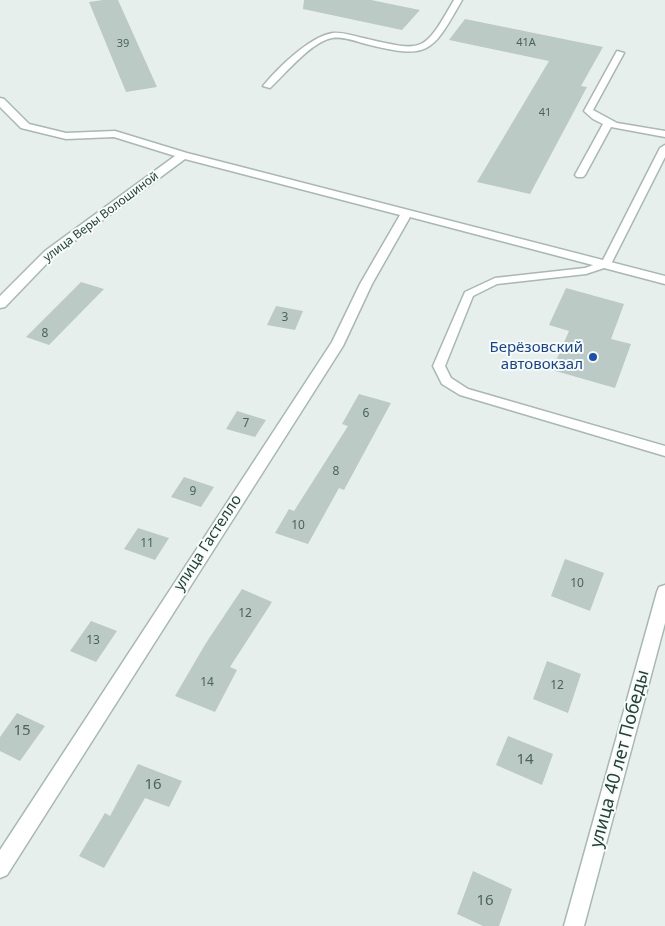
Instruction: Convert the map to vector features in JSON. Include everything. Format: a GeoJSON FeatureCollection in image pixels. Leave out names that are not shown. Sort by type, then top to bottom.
{"type":"FeatureCollection","features":[{"type":"Feature","properties":{"kind":"street"},"geometry":{"type":"LineString","coordinates":[[0,101],[25,126],[66,136],[115,134],[183,154],[665,280]]}},
{"type":"Feature","properties":{"kind":"street","name":"улица Веры Волошиной"},"geometry":{"type":"LineString","coordinates":[[0,304],[49,254],[183,154]]}},
{"type":"Feature","properties":{"kind":"street","name":"улица Гастелло"},"geometry":{"type":"LineString","coordinates":[[0,868],[338,343],[366,284],[407,212]]}},
{"type":"Feature","properties":{"kind":"street","name":"улица 40 лет Победы"},"geometry":{"type":"LineString","coordinates":[[574,926],[665,592]]}},
{"type":"Feature","properties":{"kind":"lane"},"geometry":{"type":"LineString","coordinates":[[267,86],[317,42],[328,36],[343,35],[405,49],[420,48],[431,42],[439,33],[458,0]]}},
{"type":"Feature","properties":{"kind":"lane"},"geometry":{"type":"LineString","coordinates":[[620,53],[588,111],[595,118],[608,124],[665,134]]}},
{"type":"Feature","properties":{"kind":"lane"},"geometry":{"type":"LineString","coordinates":[[580,175],[608,124]]}},
{"type":"Feature","properties":{"kind":"lane"},"geometry":{"type":"LineString","coordinates":[[665,148],[606,264],[586,271],[495,281],[469,294],[439,366],[446,381],[464,392],[665,451]]}},
{"type":"Feature","properties":{"kind":"building"},"geometry":{"type":"Polygon","coordinates":[[[118,0],[157,87],[126,92],[89,2],[118,0]]]}},
{"type":"Feature","properties":{"kind":"building"},"geometry":{"type":"Polygon","coordinates":[[[304,0],[371,0],[420,10],[402,30],[303,9],[304,0]]]}},
{"type":"Feature","properties":{"kind":"building"},"geometry":{"type":"Polygon","coordinates":[[[465,19],[603,47],[581,86],[587,87],[530,194],[477,182],[549,61],[449,40],[465,19]]]}},
{"type":"Feature","properties":{"kind":"building"},"geometry":{"type":"Polygon","coordinates":[[[81,282],[104,289],[49,345],[26,337],[81,282]]]}},
{"type":"Feature","properties":{"kind":"building"},"geometry":{"type":"Polygon","coordinates":[[[566,288],[624,304],[611,339],[631,344],[615,388],[552,370],[569,331],[549,325],[566,288]]]}},
{"type":"Feature","properties":{"kind":"building"},"geometry":{"type":"Polygon","coordinates":[[[276,306],[303,311],[295,330],[267,325],[276,306]]]}},
{"type":"Feature","properties":{"kind":"building"},"geometry":{"type":"Polygon","coordinates":[[[359,394],[391,403],[344,490],[339,488],[308,544],[275,533],[289,509],[294,511],[348,426],[342,424],[359,394]]]}},
{"type":"Feature","properties":{"kind":"building"},"geometry":{"type":"Polygon","coordinates":[[[237,411],[266,420],[255,437],[226,429],[237,411]]]}},
{"type":"Feature","properties":{"kind":"building"},"geometry":{"type":"Polygon","coordinates":[[[184,477],[214,487],[201,507],[171,497],[184,477]]]}},
{"type":"Feature","properties":{"kind":"building"},"geometry":{"type":"Polygon","coordinates":[[[138,528],[169,538],[155,560],[124,549],[138,528]]]}},
{"type":"Feature","properties":{"kind":"building"},"geometry":{"type":"Polygon","coordinates":[[[565,559],[604,573],[590,611],[551,596],[565,559]]]}},
{"type":"Feature","properties":{"kind":"building"},"geometry":{"type":"Polygon","coordinates":[[[242,589],[272,602],[230,667],[237,670],[215,712],[175,696],[206,643],[242,589]]]}},
{"type":"Feature","properties":{"kind":"building"},"geometry":{"type":"Polygon","coordinates":[[[91,621],[117,631],[96,662],[70,651],[91,621]]]}},
{"type":"Feature","properties":{"kind":"building"},"geometry":{"type":"Polygon","coordinates":[[[547,661],[581,674],[568,713],[533,699],[547,661]]]}},
{"type":"Feature","properties":{"kind":"building"},"geometry":{"type":"Polygon","coordinates":[[[17,713],[45,726],[20,761],[0,751],[0,737],[17,713]]]}},
{"type":"Feature","properties":{"kind":"building"},"geometry":{"type":"Polygon","coordinates":[[[508,736],[553,754],[542,785],[496,765],[508,736]]]}},
{"type":"Feature","properties":{"kind":"building"},"geometry":{"type":"Polygon","coordinates":[[[138,764],[182,781],[169,807],[145,798],[104,868],[79,856],[105,813],[110,816],[138,764]]]}},
{"type":"Feature","properties":{"kind":"building"},"geometry":{"type":"Polygon","coordinates":[[[473,871],[512,889],[499,926],[483,926],[457,914],[473,871]]]}},
{"type":"Feature","properties":{"kind":"place","name":"Берёзовский автовокзал"},"geometry":{"type":"Point","coordinates":[593,357]}}]}
